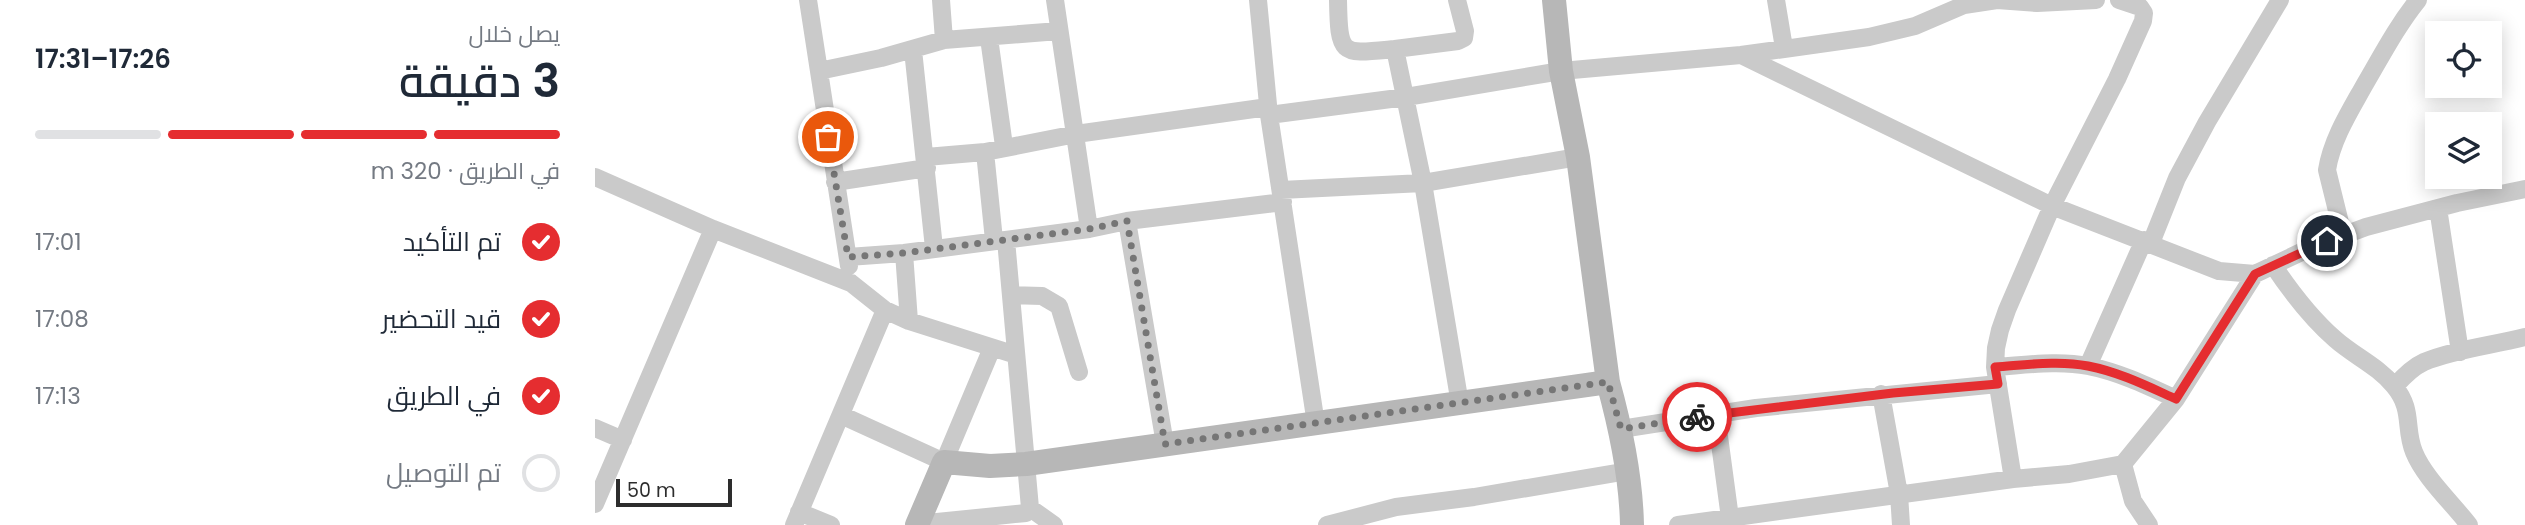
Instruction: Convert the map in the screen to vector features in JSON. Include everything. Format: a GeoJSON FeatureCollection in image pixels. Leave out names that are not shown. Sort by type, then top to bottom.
{"type":"FeatureCollection","features":[{"type":"Feature","properties":{"kind":"street"},"geometry":{"type":"LineString","coordinates":[[808,0],[851,283]]}},
{"type":"Feature","properties":{"kind":"street"},"geometry":{"type":"LineString","coordinates":[[941,0],[944,40]]}},
{"type":"Feature","properties":{"kind":"street"},"geometry":{"type":"LineString","coordinates":[[1055,0],[1089,229]]}},
{"type":"Feature","properties":{"kind":"street"},"geometry":{"type":"LineString","coordinates":[[1258,0],[1269,111],[1316,424]]}},
{"type":"Feature","properties":{"kind":"street"},"geometry":{"type":"LineString","coordinates":[[1338,0],[1342,44],[1346,50],[1353,53],[1458,41],[1464,37],[1465,31],[1457,0]]}},
{"type":"Feature","properties":{"kind":"street"},"geometry":{"type":"LineString","coordinates":[[1554,0],[1561,71],[1578,157],[1608,382],[1621,429],[1628,471],[1632,525]]}},
{"type":"Feature","properties":{"kind":"street"},"geometry":{"type":"LineString","coordinates":[[1776,0],[1784,48]]}},
{"type":"Feature","properties":{"kind":"street"},"geometry":{"type":"LineString","coordinates":[[835,182],[1076,134],[1406,97],[1561,71],[1741,55],[1881,34],[1915,26],[1954,5],[1997,0],[2037,3],[2096,0]]}},
{"type":"Feature","properties":{"kind":"street"},"geometry":{"type":"LineString","coordinates":[[2013,479],[1997,375],[1996,348],[2007,310],[2052,206],[2117,79],[2143,21],[2144,13],[2140,7],[2119,0]]}},
{"type":"Feature","properties":{"kind":"street"},"geometry":{"type":"LineString","coordinates":[[2088,366],[2177,178],[2280,0]]}},
{"type":"Feature","properties":{"kind":"street"},"geometry":{"type":"LineString","coordinates":[[2343,235],[2327,170],[2329,159],[2345,121],[2394,34],[2416,1]]}},
{"type":"Feature","properties":{"kind":"street"},"geometry":{"type":"LineString","coordinates":[[819,71],[913,50],[944,40],[1059,32]]}},
{"type":"Feature","properties":{"kind":"street"},"geometry":{"type":"LineString","coordinates":[[989,38],[1005,146]]}},
{"type":"Feature","properties":{"kind":"street"},"geometry":{"type":"LineString","coordinates":[[1395,49],[1423,183],[1460,404]]}},
{"type":"Feature","properties":{"kind":"street"},"geometry":{"type":"LineString","coordinates":[[913,50],[934,248]]}},
{"type":"Feature","properties":{"kind":"street"},"geometry":{"type":"LineString","coordinates":[[1741,55],[2052,206],[2219,271],[2255,274]]}},
{"type":"Feature","properties":{"kind":"street"},"geometry":{"type":"LineString","coordinates":[[985,152],[1012,295],[1030,508],[1026,513],[925,524],[944,463],[992,348]]}},
{"type":"Feature","properties":{"kind":"street"},"geometry":{"type":"LineString","coordinates":[[848,257],[904,253],[1089,229],[1282,196],[1423,183],[1578,157]]}},
{"type":"Feature","properties":{"kind":"street"},"geometry":{"type":"LineString","coordinates":[[595,177],[713,229],[851,283],[885,310],[909,321],[1016,355]]}},
{"type":"Feature","properties":{"kind":"street"},"geometry":{"type":"LineString","coordinates":[[1680,525],[1730,518],[1789,517],[1899,494],[2069,474],[2123,464],[2176,399],[2255,274],[2366,226],[2525,189]]}},
{"type":"Feature","properties":{"kind":"street"},"geometry":{"type":"LineString","coordinates":[[2438,208],[2460,352]]}},
{"type":"Feature","properties":{"kind":"street"},"geometry":{"type":"LineString","coordinates":[[1127,221],[1165,444]]}},
{"type":"Feature","properties":{"kind":"street"},"geometry":{"type":"LineString","coordinates":[[595,504],[713,229]]}},
{"type":"Feature","properties":{"kind":"street"},"geometry":{"type":"LineString","coordinates":[[904,253],[909,321]]}},
{"type":"Feature","properties":{"kind":"street"},"geometry":{"type":"LineString","coordinates":[[2273,265],[2306,309],[2336,340],[2382,372],[2395,386],[2405,401],[2413,451],[2469,525]]}},
{"type":"Feature","properties":{"kind":"street"},"geometry":{"type":"LineString","coordinates":[[1012,295],[1042,296],[1059,306],[1079,372]]}},
{"type":"Feature","properties":{"kind":"street"},"geometry":{"type":"LineString","coordinates":[[831,525],[797,519],[885,310]]}},
{"type":"Feature","properties":{"kind":"street"},"geometry":{"type":"LineString","coordinates":[[2395,386],[2422,363],[2525,337]]}},
{"type":"Feature","properties":{"kind":"street"},"geometry":{"type":"LineString","coordinates":[[1621,429],[1716,414],[1881,394],[2065,363],[2088,366],[2121,376],[2176,399]]}},
{"type":"Feature","properties":{"kind":"street"},"geometry":{"type":"LineString","coordinates":[[841,415],[944,463],[990,466],[1026,464],[1608,382]]}},
{"type":"Feature","properties":{"kind":"street"},"geometry":{"type":"LineString","coordinates":[[1881,394],[1899,494],[1901,525]]}},
{"type":"Feature","properties":{"kind":"street"},"geometry":{"type":"LineString","coordinates":[[1716,414],[1730,518]]}},
{"type":"Feature","properties":{"kind":"street"},"geometry":{"type":"LineString","coordinates":[[595,428],[623,440]]}},
{"type":"Feature","properties":{"kind":"street"},"geometry":{"type":"LineString","coordinates":[[2123,464],[2133,501],[2149,525]]}},
{"type":"Feature","properties":{"kind":"street"},"geometry":{"type":"LineString","coordinates":[[1328,525],[1395,508],[1628,471]]}},
{"type":"Feature","properties":{"kind":"street"},"geometry":{"type":"LineString","coordinates":[[1030,508],[1053,525]]}},
{"type":"Feature","properties":{"kind":"way so far"},"geometry":{"type":"LineString","coordinates":[[828,137],[848,257],[1006,240],[1127,221],[1165,444],[1608,382],[1621,429],[1697,417]]}},
{"type":"Feature","properties":{"kind":"route"},"geometry":{"type":"LineString","coordinates":[[1697,417],[1756,408],[1998,384],[1995,367],[2065,363],[2088,366],[2121,376],[2176,399],[2255,274],[2327,241]]}}]}
